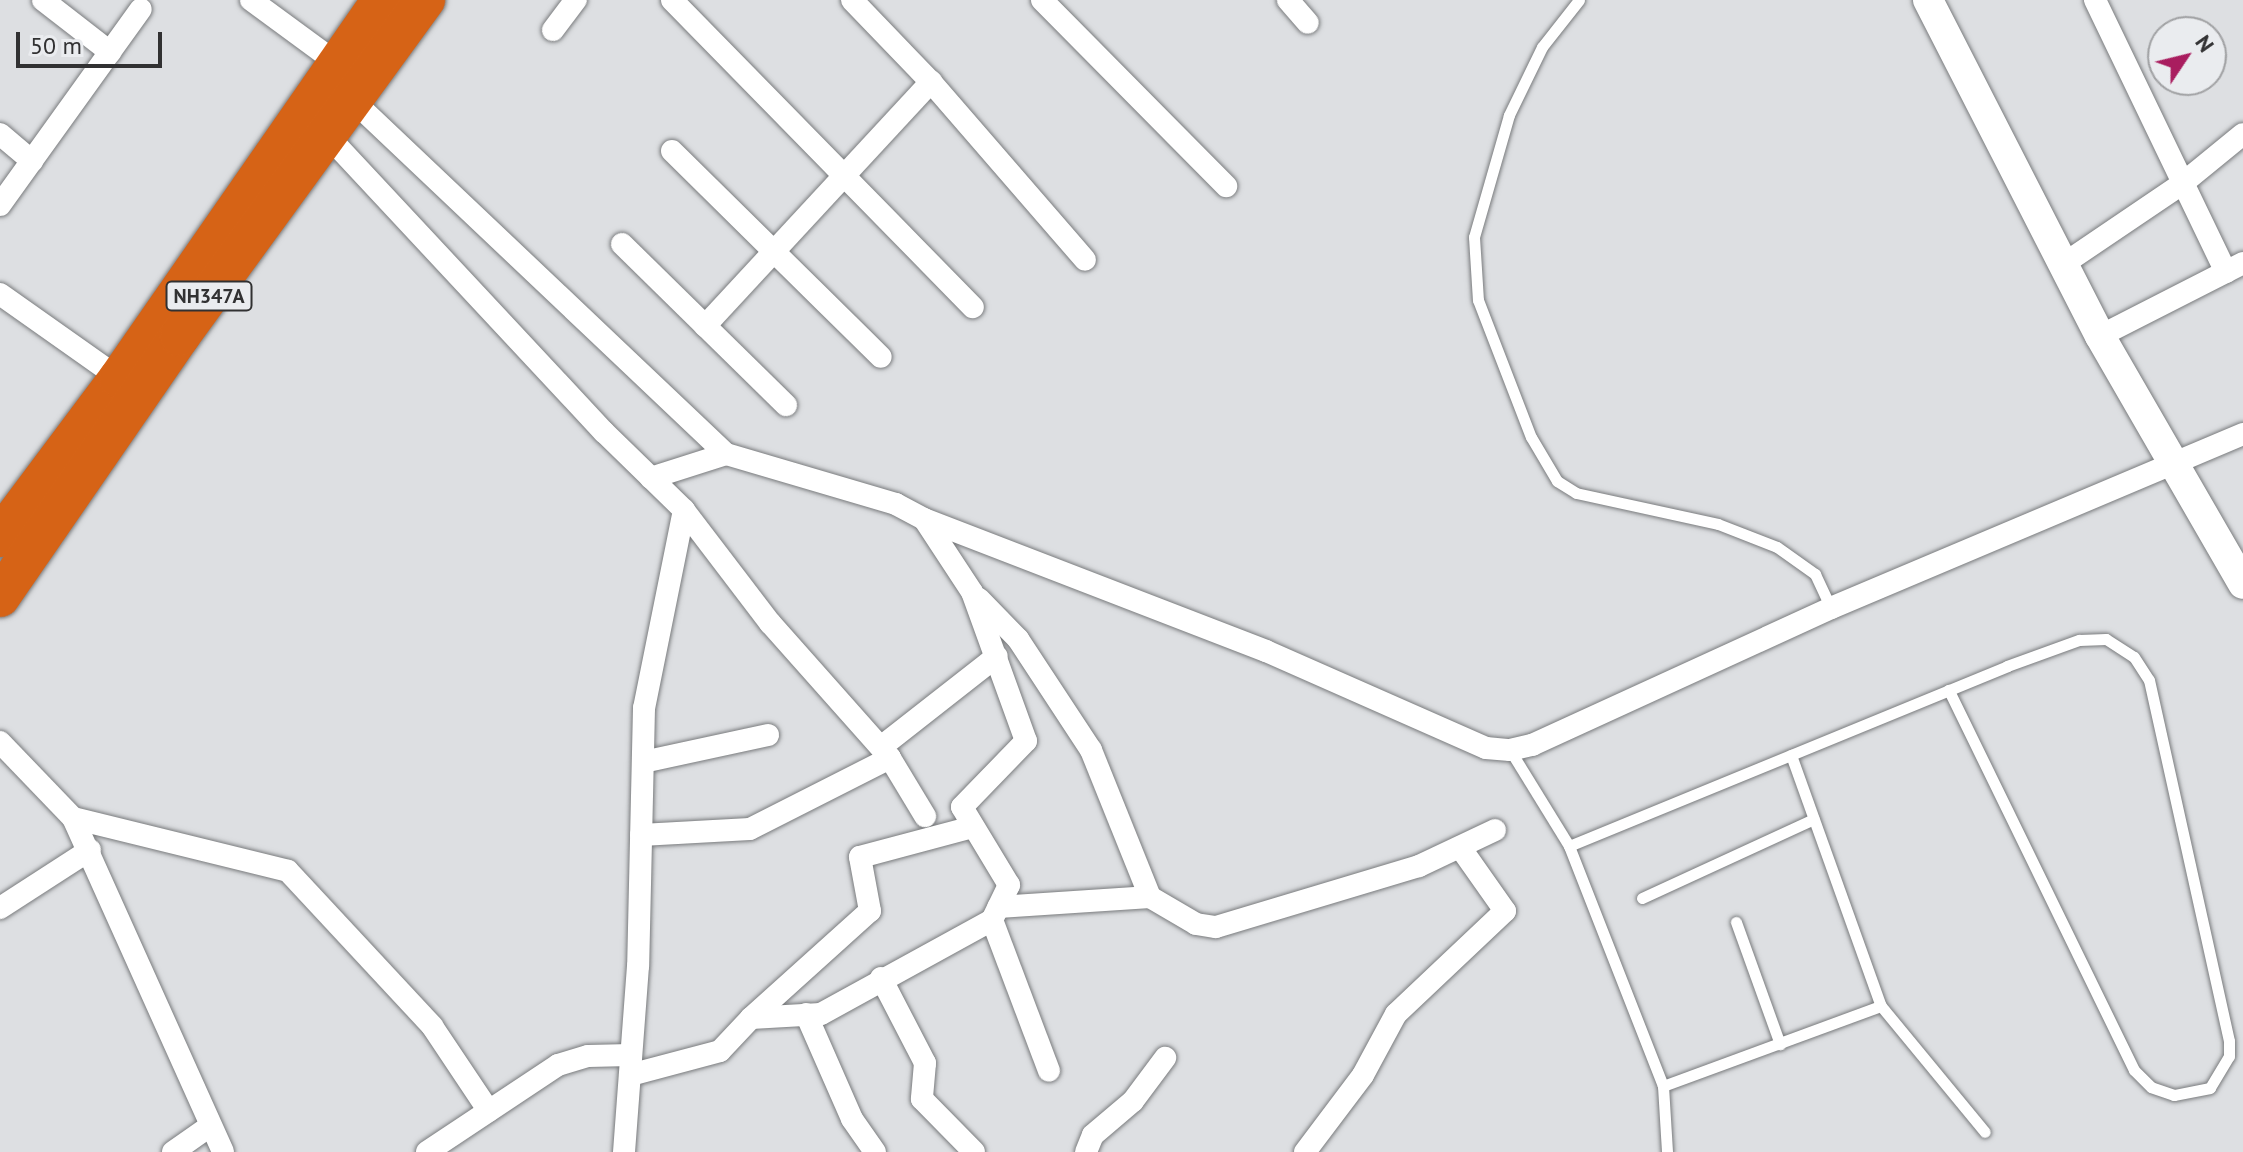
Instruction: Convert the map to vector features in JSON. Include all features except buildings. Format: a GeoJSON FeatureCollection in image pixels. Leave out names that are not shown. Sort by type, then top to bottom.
{"type":"FeatureCollection","features":[{"type":"Feature","properties":{"kind":"highway","name":"NH347A"},"geometry":{"type":"LineString","coordinates":[[0,537],[339,80],[382,0]]}},
{"type":"Feature","properties":{"kind":"highway","name":"NH347A"},"geometry":{"type":"LineString","coordinates":[[0,597],[326,134],[339,80],[425,0]]}},
{"type":"Feature","properties":{"kind":"street"},"geometry":{"type":"LineString","coordinates":[[43,0],[110,52]]}},
{"type":"Feature","properties":{"kind":"street"},"geometry":{"type":"LineString","coordinates":[[251,0],[339,80],[726,454],[867,494],[1266,651],[1486,748],[1510,750],[1532,745],[1831,608],[2177,466],[2243,434]]}},
{"type":"Feature","properties":{"kind":"street"},"geometry":{"type":"LineString","coordinates":[[553,30],[576,0]]}},
{"type":"Feature","properties":{"kind":"street"},"geometry":{"type":"LineString","coordinates":[[672,0],[973,307]]}},
{"type":"Feature","properties":{"kind":"street"},"geometry":{"type":"LineString","coordinates":[[852,0],[931,82],[1085,260]]}},
{"type":"Feature","properties":{"kind":"street"},"geometry":{"type":"LineString","coordinates":[[1042,0],[1226,186]]}},
{"type":"Feature","properties":{"kind":"street"},"geometry":{"type":"LineString","coordinates":[[1288,0],[1308,23]]}},
{"type":"Feature","properties":{"kind":"street"},"geometry":{"type":"LineString","coordinates":[[1928,0],[2100,336],[2241,575]]}},
{"type":"Feature","properties":{"kind":"street"},"geometry":{"type":"LineString","coordinates":[[2095,0],[2183,183],[2234,268],[2100,336]]}},
{"type":"Feature","properties":{"kind":"street"},"geometry":{"type":"LineString","coordinates":[[0,205],[141,9]]}},
{"type":"Feature","properties":{"kind":"street"},"geometry":{"type":"LineString","coordinates":[[705,326],[931,82]]}},
{"type":"Feature","properties":{"kind":"street"},"geometry":{"type":"LineString","coordinates":[[0,134],[32,161]]}},
{"type":"Feature","properties":{"kind":"street"},"geometry":{"type":"LineString","coordinates":[[326,134],[684,510],[770,623],[885,753],[925,816]]}},
{"type":"Feature","properties":{"kind":"street"},"geometry":{"type":"LineString","coordinates":[[2065,263],[2183,183],[2243,134]]}},
{"type":"Feature","properties":{"kind":"street"},"geometry":{"type":"LineString","coordinates":[[672,151],[777,249],[881,357]]}},
{"type":"Feature","properties":{"kind":"street"},"geometry":{"type":"LineString","coordinates":[[622,244],[786,405]]}},
{"type":"Feature","properties":{"kind":"street"},"geometry":{"type":"LineString","coordinates":[[0,294],[119,378]]}},
{"type":"Feature","properties":{"kind":"street"},"geometry":{"type":"LineString","coordinates":[[651,478],[726,454]]}},
{"type":"Feature","properties":{"kind":"street"},"geometry":{"type":"LineString","coordinates":[[624,1152],[641,835],[644,708],[684,510]]}},
{"type":"Feature","properties":{"kind":"street"},"geometry":{"type":"LineString","coordinates":[[924,519],[972,592],[1018,639],[1091,750],[1150,897]]}},
{"type":"Feature","properties":{"kind":"street"},"geometry":{"type":"LineString","coordinates":[[972,592],[1026,741],[962,807],[1009,885],[995,914],[1049,1071]]}},
{"type":"Feature","properties":{"kind":"street"},"geometry":{"type":"LineString","coordinates":[[641,835],[750,829],[885,753],[997,656]]}},
{"type":"Feature","properties":{"kind":"street"},"geometry":{"type":"LineString","coordinates":[[643,762],[768,735]]}},
{"type":"Feature","properties":{"kind":"street"},"geometry":{"type":"LineString","coordinates":[[0,742],[73,818],[223,1152]]}},
{"type":"Feature","properties":{"kind":"street"},"geometry":{"type":"LineString","coordinates":[[73,818],[288,871],[432,1026],[489,1111]]}},
{"type":"Feature","properties":{"kind":"street"},"geometry":{"type":"LineString","coordinates":[[427,1152],[558,1065],[588,1056],[630,1065],[720,1051],[751,1018],[870,911],[860,857],[973,827]]}},
{"type":"Feature","properties":{"kind":"street"},"geometry":{"type":"LineString","coordinates":[[751,1018],[821,1014],[995,914],[1150,897],[1196,924],[1216,927],[1462,850],[1495,830]]}},
{"type":"Feature","properties":{"kind":"street"},"geometry":{"type":"LineString","coordinates":[[0,908],[90,850]]}},
{"type":"Feature","properties":{"kind":"street"},"geometry":{"type":"LineString","coordinates":[[1305,1152],[1363,1075],[1396,1014],[1505,911],[1462,850]]}},
{"type":"Feature","properties":{"kind":"street"},"geometry":{"type":"LineString","coordinates":[[881,978],[925,1063],[922,1099],[974,1152]]}},
{"type":"Feature","properties":{"kind":"street"},"geometry":{"type":"LineString","coordinates":[[806,1014],[852,1119],[875,1152]]}},
{"type":"Feature","properties":{"kind":"street"},"geometry":{"type":"LineString","coordinates":[[1086,1152],[1093,1135],[1133,1101],[1165,1058]]}},
{"type":"Feature","properties":{"kind":"street"},"geometry":{"type":"LineString","coordinates":[[173,1152],[210,1126]]}},
{"type":"Feature","properties":{"kind":"lane"},"geometry":{"type":"LineString","coordinates":[[1579,0],[1542,47],[1509,115],[1474,237],[1478,300],[1520,411],[1557,481],[1576,493],[1718,524],[1777,547],[1815,574],[1831,608]]}},
{"type":"Feature","properties":{"kind":"lane"},"geometry":{"type":"LineString","coordinates":[[1569,846],[1949,690],[2079,640],[2106,639],[2134,657],[2149,680],[2229,1041],[2229,1056],[2210,1088],[2174,1095],[2151,1087],[2134,1070],[1949,690]]}},
{"type":"Feature","properties":{"kind":"lane"},"geometry":{"type":"LineString","coordinates":[[1510,750],[1569,846],[1663,1086],[1667,1152]]}},
{"type":"Feature","properties":{"kind":"lane"},"geometry":{"type":"LineString","coordinates":[[1791,755],[1881,1006],[1985,1132]]}},
{"type":"Feature","properties":{"kind":"lane"},"geometry":{"type":"LineString","coordinates":[[1642,898],[1814,819]]}},
{"type":"Feature","properties":{"kind":"lane"},"geometry":{"type":"LineString","coordinates":[[1736,922],[1780,1044]]}},
{"type":"Feature","properties":{"kind":"lane"},"geometry":{"type":"LineString","coordinates":[[1663,1086],[1881,1006]]}}]}
